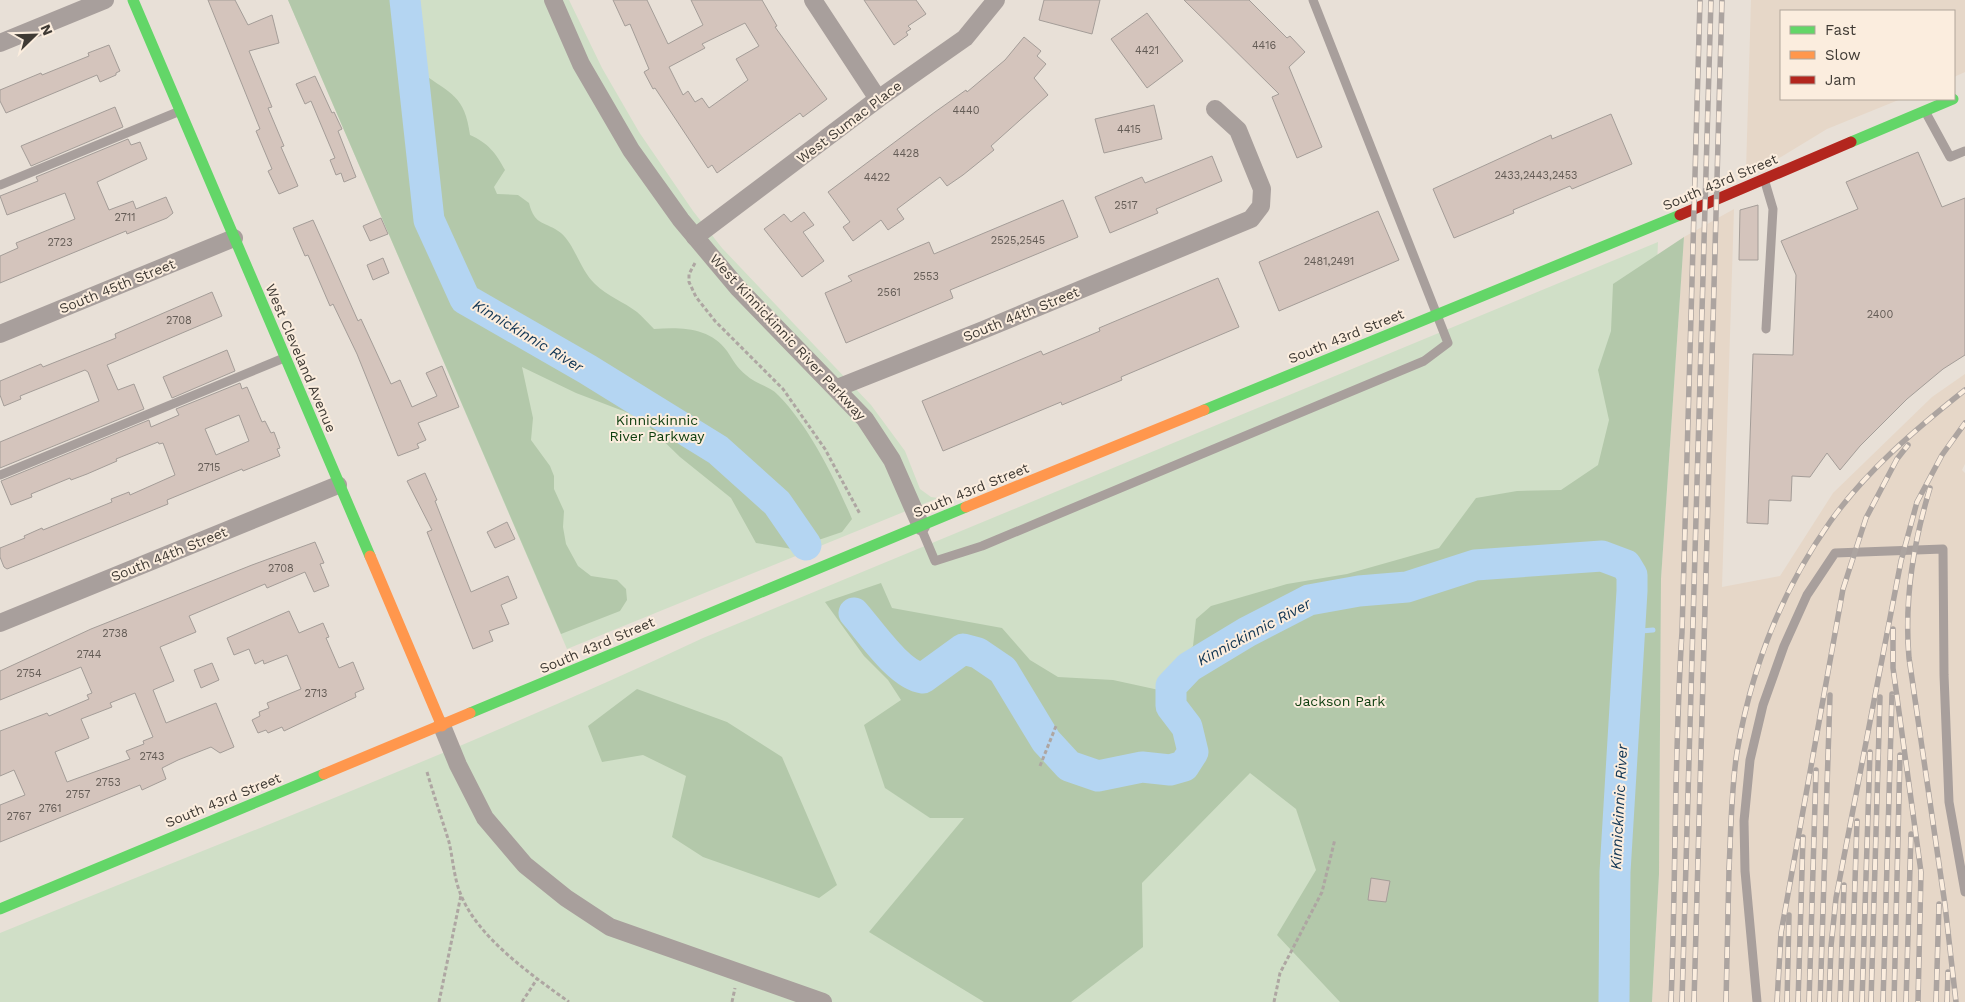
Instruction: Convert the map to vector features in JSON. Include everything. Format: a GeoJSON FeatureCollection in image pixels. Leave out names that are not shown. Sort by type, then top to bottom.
{"type":"FeatureCollection","features":[{"type":"Feature","properties":{"kind":"main road","name":"West Cleveland Avenue"},"geometry":{"type":"LineString","coordinates":[[133,0],[442,726]]}},
{"type":"Feature","properties":{"kind":"main road","name":"South 43rd Street"},"geometry":{"type":"LineString","coordinates":[[0,908],[921,526],[1438,315],[1951,100]]}},
{"type":"Feature","properties":{"kind":"street"},"geometry":{"type":"LineString","coordinates":[[0,43],[104,0]]}},
{"type":"Feature","properties":{"kind":"street","name":"West Kinnickinnic River Parkway"},"geometry":{"type":"LineString","coordinates":[[553,0],[581,64],[631,150],[695,237],[738,288],[865,419],[892,460],[921,526]]}},
{"type":"Feature","properties":{"kind":"street"},"geometry":{"type":"LineString","coordinates":[[813,0],[878,99]]}},
{"type":"Feature","properties":{"kind":"street","name":"West Sumac Place"},"geometry":{"type":"LineString","coordinates":[[695,237],[878,99],[965,38],[996,0]]}},
{"type":"Feature","properties":{"kind":"street","name":"South 44th Street"},"geometry":{"type":"LineString","coordinates":[[837,388],[983,330],[1250,219],[1261,206],[1262,189],[1238,130],[1215,110]]}},
{"type":"Feature","properties":{"kind":"street","name":"South 45th Street"},"geometry":{"type":"LineString","coordinates":[[0,334],[234,238]]}},
{"type":"Feature","properties":{"kind":"street","name":"South 44th Street"},"geometry":{"type":"LineString","coordinates":[[0,623],[338,485]]}},
{"type":"Feature","properties":{"kind":"street"},"geometry":{"type":"LineString","coordinates":[[442,726],[458,765],[485,818],[525,865],[566,898],[610,926],[823,1002]]}},
{"type":"Feature","properties":{"kind":"lane"},"geometry":{"type":"LineString","coordinates":[[921,526],[935,561],[982,546],[1424,362],[1448,342],[1313,0]]}},
{"type":"Feature","properties":{"kind":"lane"},"geometry":{"type":"LineString","coordinates":[[0,185],[180,111]]}},
{"type":"Feature","properties":{"kind":"lane"},"geometry":{"type":"LineString","coordinates":[[1925,111],[1950,158],[1965,151]]}},
{"type":"Feature","properties":{"kind":"lane"},"geometry":{"type":"LineString","coordinates":[[1764,179],[1773,208],[1766,329]]}},
{"type":"Feature","properties":{"kind":"lane"},"geometry":{"type":"LineString","coordinates":[[0,475],[284,358]]}},
{"type":"Feature","properties":{"kind":"lane"},"geometry":{"type":"LineString","coordinates":[[1757,1002],[1745,871],[1744,821],[1750,760],[1763,705],[1784,646],[1807,595],[1835,553],[1943,549],[1944,675],[1950,802],[1965,892]]}},
{"type":"Feature","properties":{"kind":"path"},"geometry":{"type":"LineString","coordinates":[[696,263],[689,274],[689,282],[696,297],[715,321],[783,388],[825,449],[860,514]]}},
{"type":"Feature","properties":{"kind":"path"},"geometry":{"type":"LineString","coordinates":[[1040,766],[1056,726]]}},
{"type":"Feature","properties":{"kind":"path"},"geometry":{"type":"LineString","coordinates":[[427,772],[448,841],[461,895],[476,921],[537,979],[569,1002]]}},
{"type":"Feature","properties":{"kind":"path"},"geometry":{"type":"LineString","coordinates":[[1274,1002],[1280,973],[1322,892],[1335,839]]}},
{"type":"Feature","properties":{"kind":"path"},"geometry":{"type":"LineString","coordinates":[[439,1002],[461,895]]}},
{"type":"Feature","properties":{"kind":"path"},"geometry":{"type":"LineString","coordinates":[[522,1002],[537,979]]}},
{"type":"Feature","properties":{"kind":"shaded area"},"geometry":{"type":"Polygon","coordinates":[[[1751,0],[1965,0],[1965,72],[1955,77],[1955,10],[1780,10],[1780,100],[1899,100],[1827,129],[1781,157],[1746,171],[1751,0]]]}},
{"type":"Feature","properties":{"kind":"shaded area"},"geometry":{"type":"Polygon","coordinates":[[[1734,209],[1722,587],[1780,576],[1833,493],[1932,397],[1965,374],[1965,464],[1962,470],[1965,473],[1965,1002],[1652,1002],[1659,874],[1661,579],[1684,237],[1734,209]]]}},
{"type":"Feature","properties":{"kind":"green space","name":"Kinnickinnic River Parkway"},"geometry":{"type":"Polygon","coordinates":[[[288,0],[569,0],[602,68],[639,132],[693,211],[722,248],[871,405],[905,451],[920,489],[931,497],[938,498],[567,649],[288,0]]]}},
{"type":"Feature","properties":{"kind":"green space"},"geometry":{"type":"Polygon","coordinates":[[[288,0],[400,0],[416,40],[422,73],[455,97],[468,122],[470,135],[482,141],[491,149],[505,170],[494,187],[497,194],[518,195],[529,203],[531,211],[538,220],[556,229],[566,238],[585,272],[595,284],[637,312],[654,329],[694,330],[712,337],[720,343],[743,372],[778,395],[811,437],[838,487],[852,519],[842,532],[792,549],[756,543],[731,498],[680,457],[639,417],[576,393],[522,367],[533,418],[531,440],[550,466],[554,476],[554,489],[564,511],[563,527],[566,544],[578,566],[591,576],[617,580],[626,589],[627,600],[620,611],[561,634],[288,0]]]}},
{"type":"Feature","properties":{"kind":"green space"},"geometry":{"type":"Polygon","coordinates":[[[1684,237],[1661,579],[1659,874],[1652,1002],[1340,1002],[1277,935],[1316,870],[1296,809],[1250,773],[1142,883],[1143,947],[1071,1002],[984,1002],[869,932],[964,818],[930,818],[885,788],[864,725],[901,700],[888,680],[864,656],[825,602],[881,583],[892,608],[1002,628],[1030,660],[1058,677],[1113,680],[1159,690],[1193,646],[1196,619],[1211,606],[1287,584],[1347,574],[1439,548],[1476,498],[1517,491],[1561,490],[1598,465],[1609,420],[1598,370],[1611,331],[1613,284],[1684,237]]]}},
{"type":"Feature","properties":{"kind":"green space","name":"Jackson Park"},"geometry":{"type":"Polygon","coordinates":[[[1658,242],[1643,585],[1637,1002],[0,1002],[0,933],[441,753],[616,678],[703,638],[1658,242]]]}},
{"type":"Feature","properties":{"kind":"green space"},"geometry":{"type":"Polygon","coordinates":[[[637,689],[727,722],[782,757],[837,885],[819,898],[703,857],[672,837],[686,776],[643,755],[602,762],[588,726],[637,689]]]}},
{"type":"Feature","properties":{"kind":"building"},"geometry":{"type":"Polygon","coordinates":[[[208,0],[235,0],[248,25],[272,15],[279,43],[249,51],[272,107],[268,108],[284,146],[281,147],[298,186],[279,194],[268,171],[272,169],[256,131],[260,129],[208,0]]]}},
{"type":"Feature","properties":{"kind":"building"},"geometry":{"type":"Polygon","coordinates":[[[613,0],[647,0],[668,44],[703,25],[691,0],[762,0],[777,26],[775,27],[827,99],[803,117],[800,113],[717,173],[712,165],[708,168],[655,88],[653,89],[644,72],[649,69],[630,24],[625,26],[613,0]],[[745,23],[702,44],[705,48],[669,67],[683,95],[688,91],[695,102],[702,98],[709,108],[748,80],[736,59],[759,46],[745,23]]]}},
{"type":"Feature","properties":{"kind":"building"},"geometry":{"type":"Polygon","coordinates":[[[864,0],[916,0],[926,14],[908,26],[911,29],[906,32],[908,35],[894,45],[864,0]]]}},
{"type":"Feature","properties":{"kind":"building"},"geometry":{"type":"Polygon","coordinates":[[[1044,0],[1100,0],[1092,34],[1039,20],[1044,0]]]}},
{"type":"Feature","properties":{"kind":"building"},"geometry":{"type":"Polygon","coordinates":[[[1184,0],[1249,0],[1287,38],[1290,36],[1305,52],[1289,67],[1322,147],[1297,158],[1272,97],[1279,94],[1184,0]]]}},
{"type":"Feature","properties":{"kind":"building"},"geometry":{"type":"Polygon","coordinates":[[[1147,13],[1183,61],[1147,88],[1111,39],[1147,13]]]}},
{"type":"Feature","properties":{"kind":"building"},"geometry":{"type":"Polygon","coordinates":[[[1024,37],[1041,51],[1037,56],[1046,64],[1034,78],[1048,95],[991,146],[994,150],[963,175],[947,186],[940,177],[897,209],[904,219],[888,230],[881,220],[853,241],[843,227],[850,222],[828,192],[935,112],[966,90],[967,92],[1005,60],[1024,37]]]}},
{"type":"Feature","properties":{"kind":"building"},"geometry":{"type":"Polygon","coordinates":[[[109,45],[120,71],[116,75],[100,82],[97,75],[6,113],[0,101],[0,90],[89,56],[88,53],[109,45]]]}},
{"type":"Feature","properties":{"kind":"building"},"geometry":{"type":"Polygon","coordinates":[[[315,76],[332,113],[334,112],[342,129],[338,131],[356,177],[344,182],[341,173],[336,175],[330,160],[335,158],[311,101],[305,104],[296,84],[315,76]]]}},
{"type":"Feature","properties":{"kind":"building"},"geometry":{"type":"Polygon","coordinates":[[[1154,105],[1162,139],[1104,153],[1095,119],[1154,105]]]}},
{"type":"Feature","properties":{"kind":"building"},"geometry":{"type":"Polygon","coordinates":[[[115,107],[123,127],[31,166],[21,146],[115,107]]]}},
{"type":"Feature","properties":{"kind":"building"},"geometry":{"type":"Polygon","coordinates":[[[1611,114],[1632,164],[1572,189],[1570,186],[1513,210],[1514,213],[1454,238],[1433,189],[1551,135],[1552,139],[1611,114]]]}},
{"type":"Feature","properties":{"kind":"building"},"geometry":{"type":"Polygon","coordinates":[[[128,139],[131,145],[140,142],[147,159],[97,182],[109,210],[133,201],[136,209],[166,197],[173,213],[167,218],[127,234],[126,231],[0,283],[0,256],[18,248],[16,243],[75,219],[65,193],[7,215],[0,196],[38,181],[36,177],[128,139]]]}},
{"type":"Feature","properties":{"kind":"building"},"geometry":{"type":"Polygon","coordinates":[[[1918,152],[1942,207],[1965,198],[1965,355],[1943,369],[1907,399],[1860,446],[1840,470],[1827,453],[1810,477],[1792,476],[1791,501],[1769,500],[1768,524],[1747,523],[1753,354],[1793,355],[1796,275],[1781,241],[1858,209],[1846,182],[1918,152]]]}},
{"type":"Feature","properties":{"kind":"building"},"geometry":{"type":"Polygon","coordinates":[[[1212,156],[1222,181],[1156,209],[1158,213],[1110,233],[1095,197],[1142,177],[1145,183],[1212,156]]]}},
{"type":"Feature","properties":{"kind":"building"},"geometry":{"type":"Polygon","coordinates":[[[1063,200],[1078,237],[950,290],[953,298],[846,343],[825,293],[852,281],[848,276],[929,242],[934,254],[1063,200]]]}},
{"type":"Feature","properties":{"kind":"building"},"geometry":{"type":"Polygon","coordinates":[[[1758,205],[1758,260],[1739,260],[1740,210],[1758,205]]]}},
{"type":"Feature","properties":{"kind":"building"},"geometry":{"type":"Polygon","coordinates":[[[1378,211],[1399,260],[1279,311],[1259,262],[1378,211]]]}},
{"type":"Feature","properties":{"kind":"building"},"geometry":{"type":"Polygon","coordinates":[[[804,212],[814,225],[803,232],[824,261],[802,277],[764,229],[784,214],[791,222],[804,212]]]}},
{"type":"Feature","properties":{"kind":"building"},"geometry":{"type":"Polygon","coordinates":[[[381,218],[388,234],[370,241],[363,226],[381,218]]]}},
{"type":"Feature","properties":{"kind":"building"},"geometry":{"type":"Polygon","coordinates":[[[313,220],[358,321],[361,319],[391,384],[400,380],[412,407],[437,396],[426,373],[442,366],[459,407],[418,423],[426,440],[417,444],[419,448],[398,456],[357,354],[333,304],[330,306],[308,255],[305,256],[293,228],[313,220]]]}},
{"type":"Feature","properties":{"kind":"building"},"geometry":{"type":"Polygon","coordinates":[[[383,258],[389,273],[373,280],[367,265],[383,258]]]}},
{"type":"Feature","properties":{"kind":"building"},"geometry":{"type":"Polygon","coordinates":[[[1218,278],[1239,327],[1121,377],[1122,380],[1062,405],[1061,402],[943,451],[922,401],[1041,351],[1043,355],[1100,331],[1099,328],[1218,278]]]}},
{"type":"Feature","properties":{"kind":"building"},"geometry":{"type":"Polygon","coordinates":[[[212,292],[222,316],[107,365],[118,390],[134,384],[144,409],[0,468],[0,442],[99,401],[88,372],[85,370],[20,396],[21,399],[4,406],[0,395],[0,381],[41,364],[43,367],[116,338],[115,334],[212,292]]]}},
{"type":"Feature","properties":{"kind":"building"},"geometry":{"type":"Polygon","coordinates":[[[227,350],[235,371],[172,398],[163,377],[227,350]]]}},
{"type":"Feature","properties":{"kind":"building"},"geometry":{"type":"Polygon","coordinates":[[[240,383],[242,389],[247,387],[262,422],[265,421],[271,433],[274,432],[280,448],[277,449],[280,456],[243,471],[242,469],[167,500],[168,504],[35,558],[7,569],[4,567],[0,557],[0,548],[25,538],[24,536],[42,528],[43,530],[112,502],[111,499],[129,492],[130,495],[175,475],[163,443],[159,444],[158,442],[116,459],[117,461],[87,474],[71,480],[70,478],[31,494],[32,497],[11,505],[1,481],[149,420],[151,427],[179,415],[176,409],[240,383]],[[239,415],[205,429],[216,455],[249,441],[239,415]]]}},
{"type":"Feature","properties":{"kind":"building"},"geometry":{"type":"Polygon","coordinates":[[[425,473],[471,592],[508,576],[517,598],[501,605],[509,624],[489,631],[493,641],[473,649],[427,532],[432,530],[407,481],[425,473]]]}},
{"type":"Feature","properties":{"kind":"building"},"geometry":{"type":"Polygon","coordinates":[[[507,522],[515,539],[495,548],[487,532],[507,522]]]}},
{"type":"Feature","properties":{"kind":"building"},"geometry":{"type":"Polygon","coordinates":[[[315,542],[324,563],[320,564],[329,586],[314,592],[305,572],[267,588],[265,584],[189,616],[196,632],[160,647],[174,681],[153,690],[166,723],[216,703],[234,747],[220,753],[211,747],[178,760],[162,768],[166,779],[142,790],[140,785],[0,842],[0,805],[25,795],[14,770],[0,776],[0,731],[47,713],[49,716],[89,699],[87,695],[92,693],[81,667],[0,700],[0,671],[91,629],[315,542]],[[135,693],[110,703],[112,707],[81,719],[89,738],[55,752],[67,782],[130,759],[126,751],[144,744],[143,741],[153,737],[135,693]]]}},
{"type":"Feature","properties":{"kind":"building"},"geometry":{"type":"Polygon","coordinates":[[[289,611],[299,633],[323,623],[329,637],[326,638],[339,668],[353,662],[364,689],[355,693],[356,697],[284,731],[282,727],[268,733],[266,730],[258,733],[252,720],[260,716],[259,712],[269,708],[267,703],[301,689],[287,655],[264,664],[263,660],[255,664],[249,649],[234,655],[227,638],[289,611]]]}},
{"type":"Feature","properties":{"kind":"building"},"geometry":{"type":"Polygon","coordinates":[[[212,663],[219,680],[201,688],[194,670],[212,663]]]}},
{"type":"Feature","properties":{"kind":"building"},"geometry":{"type":"Polygon","coordinates":[[[1371,878],[1390,881],[1386,902],[1368,900],[1371,878]]]}},
{"type":"Feature","properties":{"kind":"waterway","name":"Kinnickinnic River"},"geometry":{"type":"LineString","coordinates":[[405,0],[429,220],[465,299],[587,369],[718,450],[777,503],[806,545]]}},
{"type":"Feature","properties":{"kind":"waterway","name":"Kinnickinnic River"},"geometry":{"type":"LineString","coordinates":[[854,613],[895,661],[904,669],[923,678],[963,649],[978,653],[1003,670],[1046,741],[1069,766],[1098,776],[1142,767],[1170,770],[1184,766],[1193,752],[1187,727],[1171,706],[1171,686],[1189,667],[1247,632],[1309,600],[1359,591],[1407,587],[1475,565],[1602,556],[1626,565],[1632,575],[1632,591],[1615,872],[1614,1002]]}},
{"type":"Feature","properties":{"kind":"waterway"},"geometry":{"type":"LineString","coordinates":[[1629,632],[1653,630]]}},
{"type":"Feature","properties":{"kind":"railway"},"geometry":{"type":"LineString","coordinates":[[1671,1002],[1700,0]]}},
{"type":"Feature","properties":{"kind":"railway"},"geometry":{"type":"LineString","coordinates":[[1682,1002],[1711,0]]}},
{"type":"Feature","properties":{"kind":"railway"},"geometry":{"type":"LineString","coordinates":[[1694,1002],[1722,0]]}},
{"type":"Feature","properties":{"kind":"railway"},"geometry":{"type":"LineString","coordinates":[[1726,1002],[1729,869],[1735,767],[1743,721],[1760,661],[1771,632],[1797,575],[1844,503],[1859,485],[1893,452],[1965,390]]}},
{"type":"Feature","properties":{"kind":"railway"},"geometry":{"type":"LineString","coordinates":[[1829,1002],[1831,946],[1836,898],[1901,561],[1917,502],[1942,455],[1965,423]]}},
{"type":"Feature","properties":{"kind":"railway"},"geometry":{"type":"LineString","coordinates":[[1777,1002],[1781,933],[1843,589],[1866,518],[1897,459],[1908,445]]}},
{"type":"Feature","properties":{"kind":"railway"},"geometry":{"type":"LineString","coordinates":[[1930,488],[1911,572],[1908,615],[1909,658],[1945,905],[1956,1002]]}},
{"type":"Feature","properties":{"kind":"railway"},"geometry":{"type":"LineString","coordinates":[[1893,629],[1893,668],[1921,872],[1918,1002]]}},
{"type":"Feature","properties":{"kind":"railway"},"geometry":{"type":"LineString","coordinates":[[1883,1002],[1892,694]]}},
{"type":"Feature","properties":{"kind":"railway"},"geometry":{"type":"LineString","coordinates":[[1820,1002],[1830,695]]}},
{"type":"Feature","properties":{"kind":"railway"},"geometry":{"type":"LineString","coordinates":[[1871,1002],[1880,697]]}},
{"type":"Feature","properties":{"kind":"railway"},"geometry":{"type":"LineString","coordinates":[[1862,1002],[1870,752]]}},
{"type":"Feature","properties":{"kind":"railway"},"geometry":{"type":"LineString","coordinates":[[1894,1002],[1900,755]]}},
{"type":"Feature","properties":{"kind":"railway"},"geometry":{"type":"LineString","coordinates":[[1809,1002],[1816,770]]}},
{"type":"Feature","properties":{"kind":"railway"},"geometry":{"type":"LineString","coordinates":[[1851,1002],[1857,821]]}},
{"type":"Feature","properties":{"kind":"railway"},"geometry":{"type":"LineString","coordinates":[[1906,1002],[1911,834]]}},
{"type":"Feature","properties":{"kind":"railway"},"geometry":{"type":"LineString","coordinates":[[1798,1002],[1803,837]]}},
{"type":"Feature","properties":{"kind":"railway"},"geometry":{"type":"LineString","coordinates":[[1840,1002],[1844,885]]}},
{"type":"Feature","properties":{"kind":"railway"},"geometry":{"type":"LineString","coordinates":[[1936,1002],[1939,904]]}},
{"type":"Feature","properties":{"kind":"railway"},"geometry":{"type":"LineString","coordinates":[[1787,1002],[1789,915]]}},
{"type":"Feature","properties":{"kind":"railway"},"geometry":{"type":"LineString","coordinates":[[1947,1002],[1948,972]]}},
{"type":"Feature","properties":{"kind":"traffic: fast"},"geometry":{"type":"LineString","coordinates":[[133,0],[370,556]]}},
{"type":"Feature","properties":{"kind":"traffic: fast"},"geometry":{"type":"LineString","coordinates":[[1851,142],[1951,100]]}},
{"type":"Feature","properties":{"kind":"traffic: fast"},"geometry":{"type":"LineString","coordinates":[[1204,410],[1680,215]]}},
{"type":"Feature","properties":{"kind":"traffic: fast"},"geometry":{"type":"LineString","coordinates":[[470,713],[966,507]]}},
{"type":"Feature","properties":{"kind":"traffic: fast"},"geometry":{"type":"LineString","coordinates":[[0,909],[324,774]]}},
{"type":"Feature","properties":{"kind":"traffic: slow"},"geometry":{"type":"LineString","coordinates":[[966,507],[1204,410]]}},
{"type":"Feature","properties":{"kind":"traffic: slow"},"geometry":{"type":"LineString","coordinates":[[370,556],[442,726]]}},
{"type":"Feature","properties":{"kind":"traffic: slow"},"geometry":{"type":"LineString","coordinates":[[324,774],[470,713]]}},
{"type":"Feature","properties":{"kind":"traffic: jam"},"geometry":{"type":"LineString","coordinates":[[1680,215],[1851,142]]}}]}
